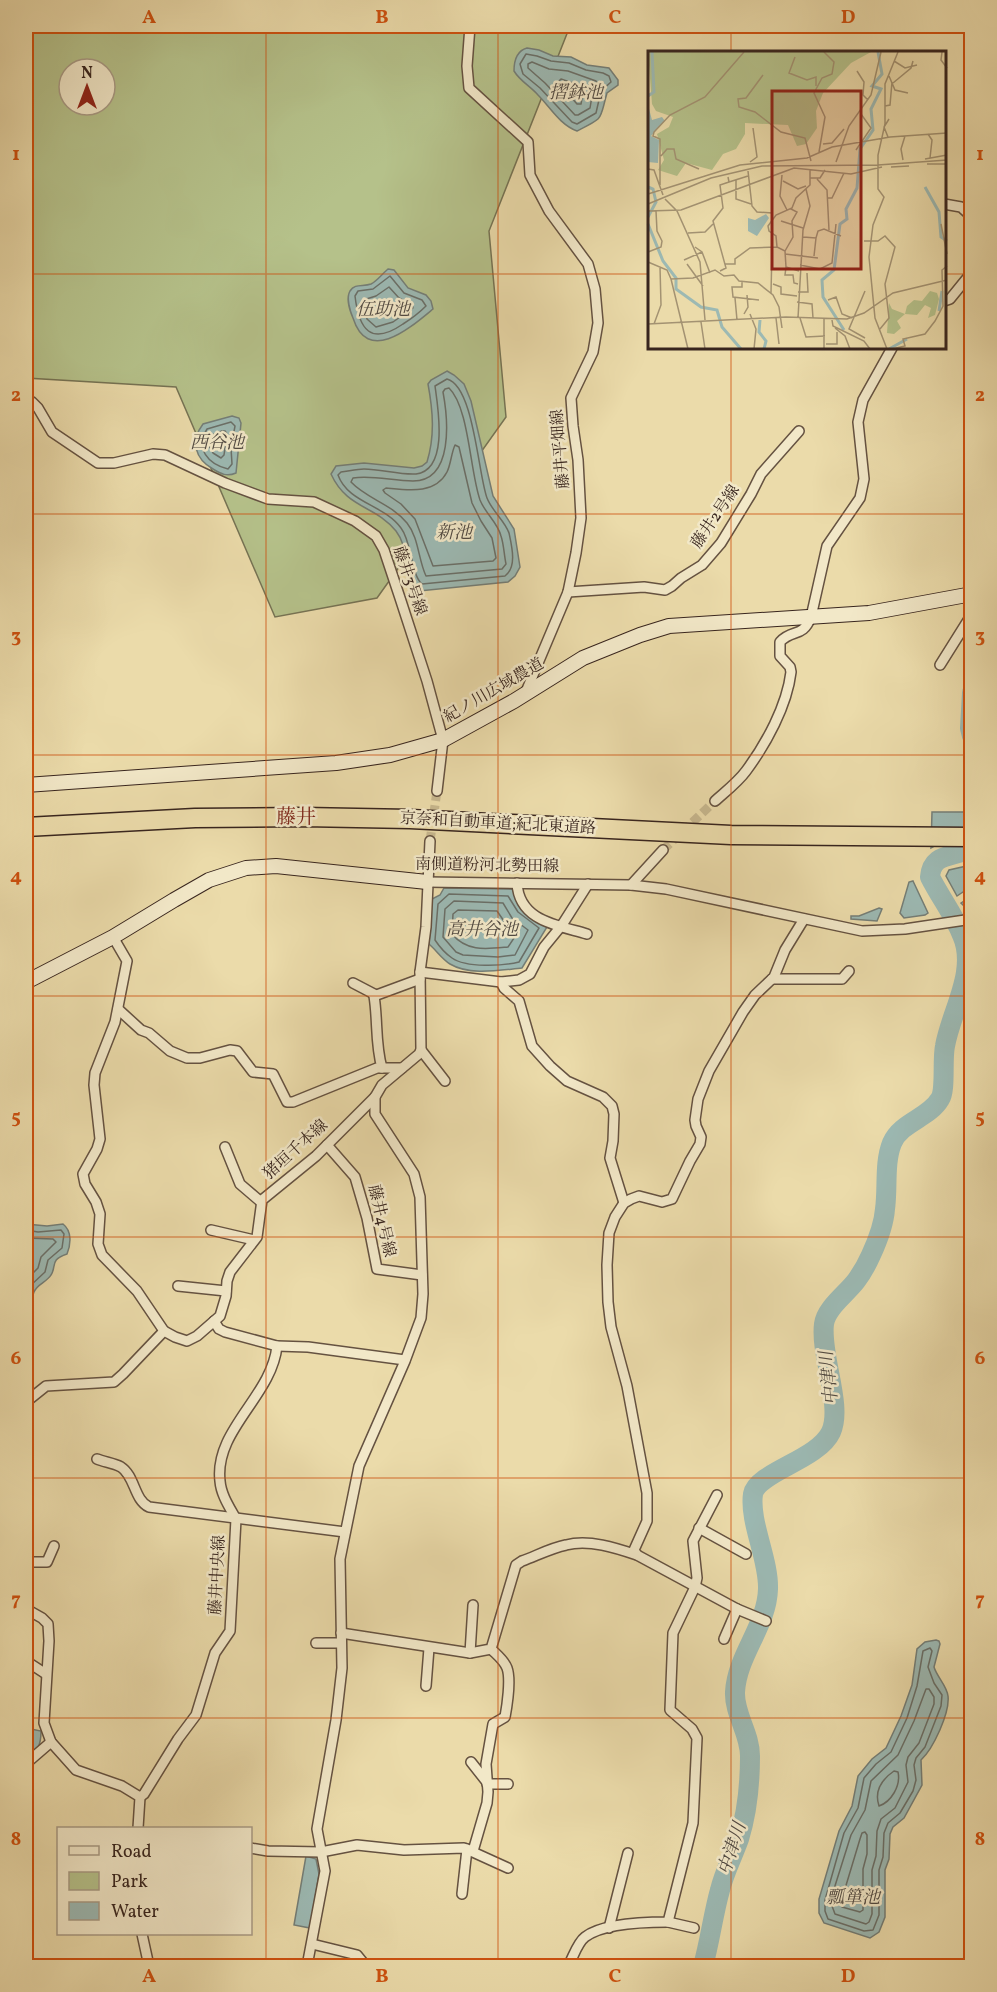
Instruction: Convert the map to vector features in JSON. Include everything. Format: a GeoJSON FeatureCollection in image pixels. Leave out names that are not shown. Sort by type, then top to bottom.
{"type":"FeatureCollection","features":[{"type":"Feature","properties":{"kind":"highway","name":"京奈和自動車道;紀北東道路"},"geometry":{"type":"LineString","coordinates":[[26,827],[195,818],[304,817],[410,819],[731,835],[972,837]]}},
{"type":"Feature","properties":{"kind":"street","name":"藤井平畑線"},"geometry":{"type":"LineString","coordinates":[[470,26],[467,66],[469,88],[528,142],[530,175],[549,212],[588,264],[595,289],[598,323],[593,352],[571,398],[578,459],[581,518],[568,592],[525,694]]}},
{"type":"Feature","properties":{"kind":"street"},"geometry":{"type":"LineString","coordinates":[[946,204],[961,207],[972,217]]}},
{"type":"Feature","properties":{"kind":"street"},"geometry":{"type":"LineString","coordinates":[[946,301],[950,299],[972,272]]}},
{"type":"Feature","properties":{"kind":"street"},"geometry":{"type":"LineString","coordinates":[[715,801],[745,772],[772,728],[786,693],[791,672],[790,666],[780,656],[780,642],[784,637],[803,631],[814,617],[827,546],[860,498],[864,480],[858,422],[863,400],[891,350]]}},
{"type":"Feature","properties":{"kind":"street","name":"藤井3号線"},"geometry":{"type":"LineString","coordinates":[[26,400],[38,408],[52,432],[98,463],[114,463],[153,454],[165,455],[225,483],[268,499],[314,502],[367,529],[376,536],[384,550],[443,741]]}},
{"type":"Feature","properties":{"kind":"street","name":"藤井2号線"},"geometry":{"type":"LineString","coordinates":[[568,592],[644,587],[665,590],[672,586],[702,565],[721,543],[751,495],[761,474],[798,431]]}},
{"type":"Feature","properties":{"kind":"street"},"geometry":{"type":"LineString","coordinates":[[579,533],[587,520]]}},
{"type":"Feature","properties":{"kind":"street","name":"紀ノ川広域農道"},"geometry":{"type":"LineString","coordinates":[[26,785],[336,764],[390,755],[443,741],[583,658],[640,635],[670,626],[869,613],[972,594]]}},
{"type":"Feature","properties":{"kind":"street"},"geometry":{"type":"LineString","coordinates":[[940,665],[972,614]]}},
{"type":"Feature","properties":{"kind":"street"},"geometry":{"type":"LineString","coordinates":[[437,791],[443,741]]}},
{"type":"Feature","properties":{"kind":"street"},"geometry":{"type":"LineString","coordinates":[[430,841],[426,882],[426,927],[420,976],[421,1050],[445,1081]]}},
{"type":"Feature","properties":{"kind":"street"},"geometry":{"type":"LineString","coordinates":[[632,885],[663,850]]}},
{"type":"Feature","properties":{"kind":"street","name":"南側道粉河北勢田線"},"geometry":{"type":"LineString","coordinates":[[26,982],[113,937],[209,880],[246,868],[276,866],[426,882],[632,885],[666,889],[862,931],[905,929],[972,919]]}},
{"type":"Feature","properties":{"kind":"street"},"geometry":{"type":"LineString","coordinates":[[517,883],[517,896],[525,909],[544,921],[587,934]]}},
{"type":"Feature","properties":{"kind":"street"},"geometry":{"type":"LineString","coordinates":[[376,995],[420,976],[501,982],[519,980],[530,974],[544,948],[588,884]]}},
{"type":"Feature","properties":{"kind":"street"},"geometry":{"type":"LineString","coordinates":[[637,1555],[634,1550],[646,1521],[645,1476],[627,1386],[611,1327],[607,1265],[609,1233],[624,1203],[639,1196],[662,1202],[672,1199],[700,1144],[695,1119],[702,1088],[743,1012],[755,995],[772,979],[785,950],[804,919]]}},
{"type":"Feature","properties":{"kind":"street"},"geometry":{"type":"LineString","coordinates":[[26,1450],[28,1427],[26,1404],[46,1386],[114,1382],[164,1330],[137,1291],[102,1255],[98,1244],[99,1214],[96,1202],[85,1184],[83,1174],[100,1139],[94,1085],[95,1072],[116,1022],[127,961],[113,937]]}},
{"type":"Feature","properties":{"kind":"street"},"geometry":{"type":"LineString","coordinates":[[772,979],[842,979],[849,971]]}},
{"type":"Feature","properties":{"kind":"street"},"geometry":{"type":"LineString","coordinates":[[501,982],[504,988],[519,1001],[532,1046],[567,1081],[603,1097],[612,1106],[614,1132],[610,1158],[624,1203]]}},
{"type":"Feature","properties":{"kind":"street"},"geometry":{"type":"LineString","coordinates":[[353,983],[376,995]]}},
{"type":"Feature","properties":{"kind":"street"},"geometry":{"type":"LineString","coordinates":[[376,995],[374,996],[377,1013],[377,1053],[382,1068]]}},
{"type":"Feature","properties":{"kind":"street"},"geometry":{"type":"LineString","coordinates":[[118,1008],[141,1030],[149,1033],[170,1051],[187,1058],[200,1058],[234,1049],[241,1054]]}},
{"type":"Feature","properties":{"kind":"street"},"geometry":{"type":"LineString","coordinates":[[237,1041],[246,1065],[253,1072],[273,1074],[288,1109]]}},
{"type":"Feature","properties":{"kind":"street","name":"猪垣千本線"},"geometry":{"type":"LineString","coordinates":[[164,1330],[187,1341],[197,1336],[220,1316],[230,1272],[256,1237],[262,1200],[292,1177],[327,1145],[375,1096],[382,1085],[421,1050]]}},
{"type":"Feature","properties":{"kind":"street"},"geometry":{"type":"LineString","coordinates":[[284,1099],[287,1102],[293,1102],[377,1068],[402,1068]]}},
{"type":"Feature","properties":{"kind":"street"},"geometry":{"type":"LineString","coordinates":[[307,1966],[325,1871],[317,1828],[336,1720],[342,1668],[340,1559],[359,1466],[421,1318],[420,1197],[414,1174],[375,1114],[375,1096]]}},
{"type":"Feature","properties":{"kind":"street","name":"藤井4号線"},"geometry":{"type":"LineString","coordinates":[[327,1145],[355,1177],[367,1218],[377,1269],[422,1275]]}},
{"type":"Feature","properties":{"kind":"street"},"geometry":{"type":"LineString","coordinates":[[225,1147],[240,1184],[261,1202]]}},
{"type":"Feature","properties":{"kind":"street"},"geometry":{"type":"LineString","coordinates":[[211,1230],[254,1240]]}},
{"type":"Feature","properties":{"kind":"street"},"geometry":{"type":"LineString","coordinates":[[178,1286],[226,1291]]}},
{"type":"Feature","properties":{"kind":"street"},"geometry":{"type":"LineString","coordinates":[[214,1321],[219,1329],[225,1332],[277,1346],[308,1347],[405,1360]]}},
{"type":"Feature","properties":{"kind":"street","name":"藤井中央線"},"geometry":{"type":"LineString","coordinates":[[140,1797],[196,1715],[215,1653],[230,1631],[235,1517],[222,1491],[220,1480],[222,1452],[244,1413],[262,1389],[276,1358],[277,1346]]}},
{"type":"Feature","properties":{"kind":"street"},"geometry":{"type":"LineString","coordinates":[[97,1460],[121,1467],[130,1478],[144,1504],[149,1507],[345,1532]]}},
{"type":"Feature","properties":{"kind":"street"},"geometry":{"type":"LineString","coordinates":[[668,1922],[693,1823],[698,1738],[692,1729],[670,1710],[673,1633],[697,1578],[693,1541],[717,1495]]}},
{"type":"Feature","properties":{"kind":"street"},"geometry":{"type":"LineString","coordinates":[[699,1528],[746,1554]]}},
{"type":"Feature","properties":{"kind":"street"},"geometry":{"type":"LineString","coordinates":[[491,1649],[516,1565],[566,1545],[576,1544],[620,1550],[637,1555],[739,1610],[766,1621]]}},
{"type":"Feature","properties":{"kind":"street"},"geometry":{"type":"LineString","coordinates":[[26,1562],[47,1562],[54,1546]]}},
{"type":"Feature","properties":{"kind":"street"},"geometry":{"type":"LineString","coordinates":[[470,1653],[473,1605]]}},
{"type":"Feature","properties":{"kind":"street"},"geometry":{"type":"LineString","coordinates":[[26,1609],[48,1624],[44,1722],[51,1743],[76,1770],[122,1786],[140,1797],[140,1827]]}},
{"type":"Feature","properties":{"kind":"street"},"geometry":{"type":"LineString","coordinates":[[724,1639],[739,1610]]}},
{"type":"Feature","properties":{"kind":"street"},"geometry":{"type":"LineString","coordinates":[[340,1633],[470,1653],[491,1649]]}},
{"type":"Feature","properties":{"kind":"street"},"geometry":{"type":"LineString","coordinates":[[316,1643],[341,1643]]}},
{"type":"Feature","properties":{"kind":"street"},"geometry":{"type":"LineString","coordinates":[[426,1686],[429,1648]]}},
{"type":"Feature","properties":{"kind":"street"},"geometry":{"type":"LineString","coordinates":[[462,1894],[470,1850],[487,1803],[486,1764],[491,1735],[494,1724],[506,1714],[507,1667],[491,1649]]}},
{"type":"Feature","properties":{"kind":"street"},"geometry":{"type":"LineString","coordinates":[[26,1661],[46,1674]]}},
{"type":"Feature","properties":{"kind":"street"},"geometry":{"type":"LineString","coordinates":[[26,1762],[51,1743]]}},
{"type":"Feature","properties":{"kind":"street"},"geometry":{"type":"LineString","coordinates":[[471,1762],[487,1783],[508,1784]]}},
{"type":"Feature","properties":{"kind":"street"},"geometry":{"type":"LineString","coordinates":[[252,1848],[268,1851],[321,1852],[357,1845],[404,1850],[470,1850],[508,1868]]}},
{"type":"Feature","properties":{"kind":"street"},"geometry":{"type":"LineString","coordinates":[[609,1928],[628,1853]]}},
{"type":"Feature","properties":{"kind":"street"},"geometry":{"type":"LineString","coordinates":[[568,1966],[584,1938],[609,1928],[668,1922],[694,1928]]}},
{"type":"Feature","properties":{"kind":"street"},"geometry":{"type":"LineString","coordinates":[[142,1935],[149,1966]]}},
{"type":"Feature","properties":{"kind":"street"},"geometry":{"type":"LineString","coordinates":[[312,1944],[357,1955],[366,1966]]}},
{"type":"Feature","properties":{"kind":"green space"},"geometry":{"type":"Polygon","coordinates":[[[26,26],[570,26],[489,231],[506,417],[377,598],[275,617],[176,387],[26,378],[26,26]]]}},
{"type":"Feature","properties":{"kind":"water","name":"摺鉢池"},"geometry":{"type":"Polygon","coordinates":[[[527,48],[553,56],[571,57],[587,65],[609,68],[618,80],[618,85],[607,93],[600,117],[577,131],[560,120],[514,71],[518,54],[527,48]]]}},
{"type":"Feature","properties":{"kind":"water","name":"伍助池"},"geometry":{"type":"Polygon","coordinates":[[[388,269],[394,270],[408,288],[426,295],[433,309],[402,333],[379,341],[369,339],[360,332],[353,318],[348,297],[354,287],[373,283],[388,269]]]}},
{"type":"Feature","properties":{"kind":"water","name":"新池"},"geometry":{"type":"Polygon","coordinates":[[[447,371],[464,384],[471,401],[493,496],[514,529],[520,567],[508,582],[419,591],[411,577],[403,545],[396,531],[379,516],[345,494],[331,474],[336,466],[364,463],[414,468],[427,462],[432,423],[428,384],[447,371]]]}},
{"type":"Feature","properties":{"kind":"water","name":"西谷池"},"geometry":{"type":"Polygon","coordinates":[[[232,416],[239,418],[241,423],[236,473],[227,475],[216,471],[202,460],[198,455],[196,443],[203,424],[232,416]]]}},
{"type":"Feature","properties":{"kind":"water"},"geometry":{"type":"Polygon","coordinates":[[[932,812],[971,812],[971,826],[931,848],[932,812]]]}},
{"type":"Feature","properties":{"kind":"water"},"geometry":{"type":"Polygon","coordinates":[[[971,865],[971,905],[964,906],[961,903],[967,899],[963,892],[957,896],[946,876],[949,870],[971,865]]]}},
{"type":"Feature","properties":{"kind":"water"},"geometry":{"type":"Polygon","coordinates":[[[913,881],[928,913],[904,918],[900,913],[909,882],[913,881]]]}},
{"type":"Feature","properties":{"kind":"water","name":"高井谷池"},"geometry":{"type":"Polygon","coordinates":[[[444,888],[512,889],[522,908],[547,927],[522,968],[476,971],[458,968],[450,964],[429,944],[432,899],[440,895],[444,888]]]}},
{"type":"Feature","properties":{"kind":"water"},"geometry":{"type":"Polygon","coordinates":[[[879,908],[882,909],[877,921],[851,919],[851,916],[859,916],[879,908]]]}},
{"type":"Feature","properties":{"kind":"water"},"geometry":{"type":"Polygon","coordinates":[[[26,1224],[47,1226],[63,1224],[70,1238],[67,1254],[56,1261],[51,1275],[35,1289],[26,1314],[26,1224]]]}},
{"type":"Feature","properties":{"kind":"water","name":"瓢箪池"},"geometry":{"type":"Polygon","coordinates":[[[936,1640],[940,1644],[934,1667],[947,1692],[948,1703],[944,1721],[921,1760],[922,1785],[904,1818],[893,1827],[890,1834],[889,1859],[885,1870],[885,1917],[879,1932],[870,1938],[824,1923],[819,1913],[819,1899],[839,1831],[852,1806],[858,1776],[872,1759],[886,1748],[901,1716],[912,1685],[917,1649],[925,1642],[936,1640]]]}},
{"type":"Feature","properties":{"kind":"water"},"geometry":{"type":"Polygon","coordinates":[[[26,1728],[41,1731],[38,1748],[26,1759],[26,1728]]]}},
{"type":"Feature","properties":{"kind":"water"},"geometry":{"type":"Polygon","coordinates":[[[306,1856],[316,1859],[319,1874],[310,1928],[294,1925],[306,1856]]]}},
{"type":"Feature","properties":{"kind":"waterway","name":"中津川"},"geometry":{"type":"LineString","coordinates":[[972,693],[970,728],[972,736]]}},
{"type":"Feature","properties":{"kind":"waterway","name":"中津川"},"geometry":{"type":"LineString","coordinates":[[703,1966],[722,1884],[742,1829],[749,1787],[748,1739],[737,1708],[735,1692],[741,1666],[763,1616],[768,1589],[766,1565],[754,1516],[753,1494],[757,1486],[765,1479],[814,1450],[831,1432],[834,1409],[825,1350],[824,1324],[828,1312],[858,1278],[876,1244],[884,1214],[887,1167],[892,1143],[902,1130],[929,1111],[942,1095],[945,1046],[965,977],[967,963],[962,935],[930,877],[935,863],[940,859],[972,847]]}},
{"type":"Feature","properties":{"kind":"tunnel"},"geometry":{"type":"LineString","coordinates":[[430,841],[437,791]]}},
{"type":"Feature","properties":{"kind":"tunnel"},"geometry":{"type":"LineString","coordinates":[[663,850],[715,801]]}},
{"type":"Feature","properties":{"kind":"district","name":"藤井"},"geometry":{"type":"Point","coordinates":[296,818]}}]}
